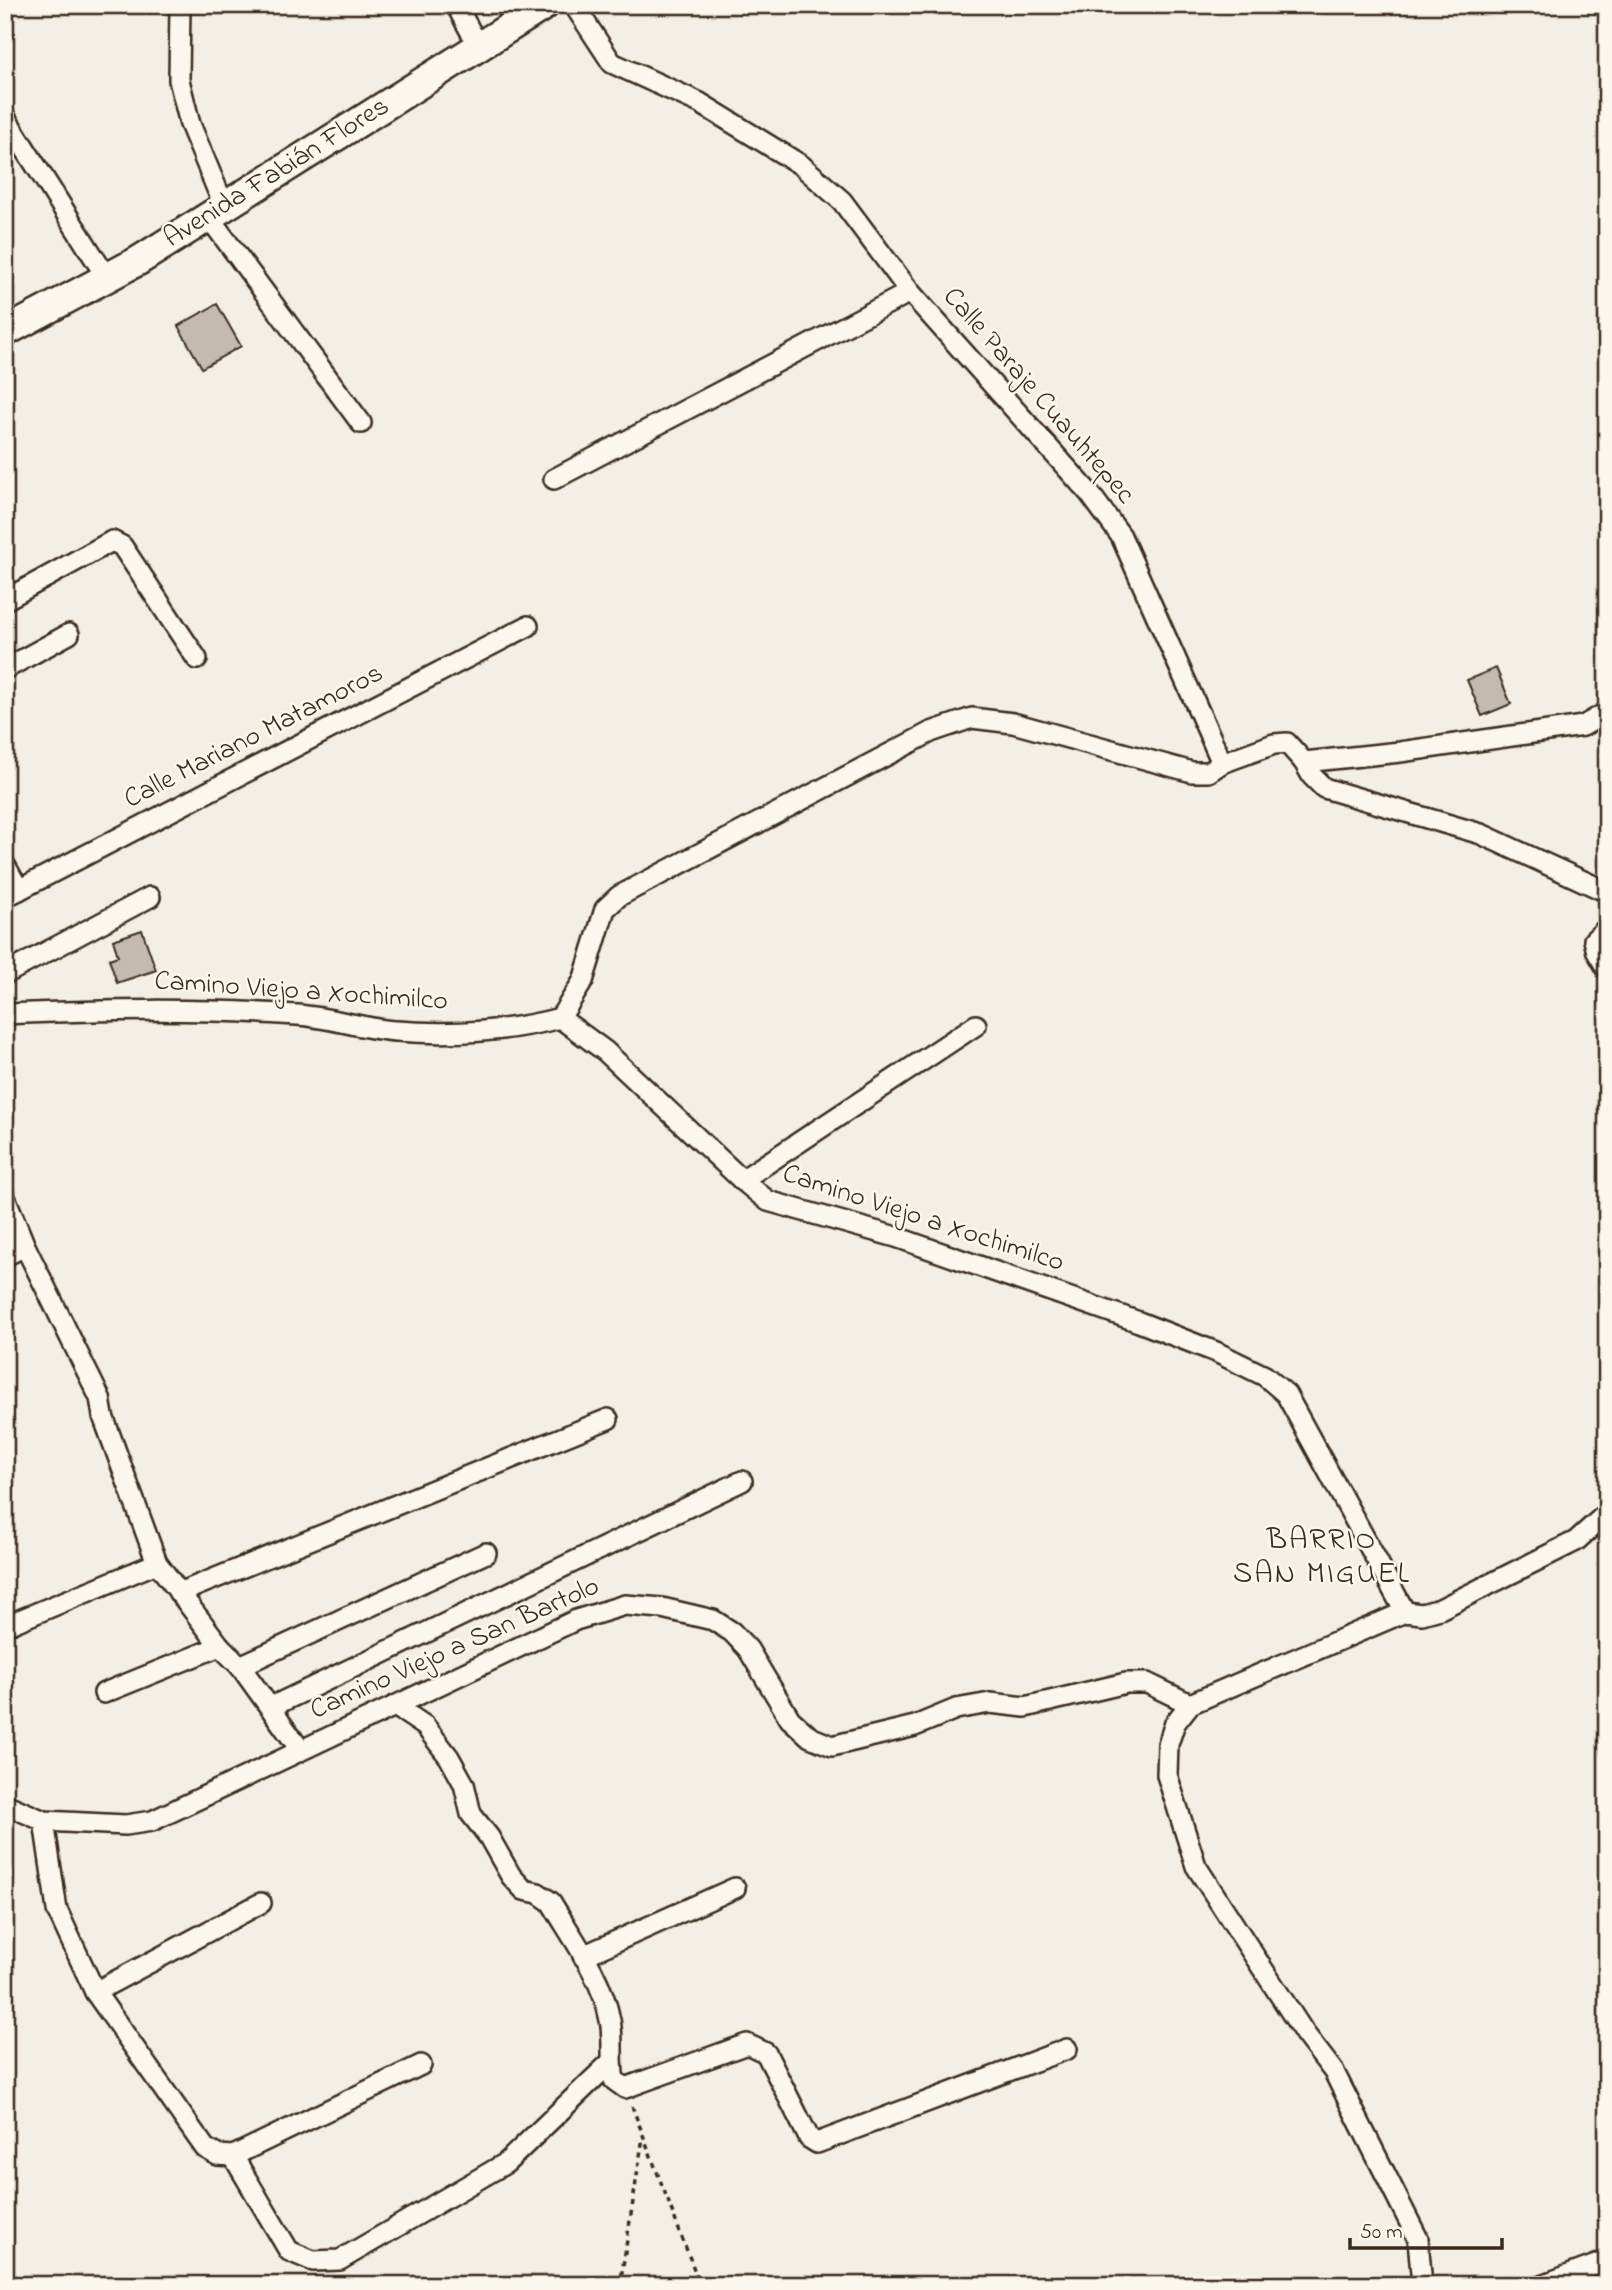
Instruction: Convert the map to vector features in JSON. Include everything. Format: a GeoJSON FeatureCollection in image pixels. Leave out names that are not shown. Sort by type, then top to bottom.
{"type":"FeatureCollection","features":[{"type":"Feature","properties":{"kind":"main road","name":"Avenida Fabián Flores"},"geometry":{"type":"LineString","coordinates":[[5,332],[107,278],[545,5]]}},
{"type":"Feature","properties":{"kind":"street"},"geometry":{"type":"LineString","coordinates":[[180,5],[179,80],[216,211],[361,423]]}},
{"type":"Feature","properties":{"kind":"street"},"geometry":{"type":"LineString","coordinates":[[456,5],[480,47]]}},
{"type":"Feature","properties":{"kind":"street","name":"Calle Paraje Cuauhtepec"},"geometry":{"type":"LineString","coordinates":[[574,5],[612,63],[700,103],[801,165],[842,201],[910,292],[1090,494],[1121,536],[1222,763]]}},
{"type":"Feature","properties":{"kind":"street"},"geometry":{"type":"LineString","coordinates":[[8,129],[107,278]]}},
{"type":"Feature","properties":{"kind":"street"},"geometry":{"type":"LineString","coordinates":[[554,479],[910,292]]}},
{"type":"Feature","properties":{"kind":"street"},"geometry":{"type":"LineString","coordinates":[[5,600],[112,541],[122,545],[197,659]]}},
{"type":"Feature","properties":{"kind":"street","name":"Calle Mariano Matamoros"},"geometry":{"type":"LineString","coordinates":[[12,894],[528,626]]}},
{"type":"Feature","properties":{"kind":"street"},"geometry":{"type":"LineString","coordinates":[[5,669],[69,634]]}},
{"type":"Feature","properties":{"kind":"street"},"geometry":{"type":"LineString","coordinates":[[1304,762],[1399,752],[1583,726],[1607,712]]}},
{"type":"Feature","properties":{"kind":"street"},"geometry":{"type":"LineString","coordinates":[[560,1018],[583,981],[605,909],[619,896],[931,732],[972,718],[1013,723],[1192,772],[1209,772],[1222,763],[1274,744],[1287,743],[1324,788],[1481,834],[1607,891]]}},
{"type":"Feature","properties":{"kind":"street"},"geometry":{"type":"LineString","coordinates":[[5,865],[12,894]]}},
{"type":"Feature","properties":{"kind":"street"},"geometry":{"type":"LineString","coordinates":[[5,974],[150,897]]}},
{"type":"Feature","properties":{"kind":"street"},"geometry":{"type":"LineString","coordinates":[[1607,928],[1594,940],[1597,953],[1607,969]]}},
{"type":"Feature","properties":{"kind":"street","name":"Camino Viejo a Xochimilco"},"geometry":{"type":"LineString","coordinates":[[5,1014],[141,1008],[300,1015],[396,1031],[481,1031],[523,1027],[560,1018],[605,1051],[742,1180],[768,1201],[895,1237],[998,1272],[1216,1352],[1265,1376],[1286,1394],[1405,1612]]}},
{"type":"Feature","properties":{"kind":"street"},"geometry":{"type":"LineString","coordinates":[[742,1180],[976,1025]]}},
{"type":"Feature","properties":{"kind":"street"},"geometry":{"type":"LineString","coordinates":[[5,1197],[25,1246],[100,1398],[103,1416],[157,1563],[220,1646],[240,1666],[299,1748],[152,1821],[126,1825],[44,1821],[5,1804]]}},
{"type":"Feature","properties":{"kind":"street"},"geometry":{"type":"LineString","coordinates":[[5,1256],[25,1246]]}},
{"type":"Feature","properties":{"kind":"street"},"geometry":{"type":"LineString","coordinates":[[179,1593],[608,1419]]}},
{"type":"Feature","properties":{"kind":"street"},"geometry":{"type":"LineString","coordinates":[[271,1707],[742,1481]]}},
{"type":"Feature","properties":{"kind":"street"},"geometry":{"type":"LineString","coordinates":[[1422,2285],[1418,2238],[1334,2072],[1298,2023],[1196,1866],[1167,1774],[1168,1744],[1175,1723],[1190,1704],[1405,1612],[1422,1614],[1440,1609],[1576,1541],[1607,1513]]}},
{"type":"Feature","properties":{"kind":"street"},"geometry":{"type":"LineString","coordinates":[[240,1666],[486,1553]]}},
{"type":"Feature","properties":{"kind":"street"},"geometry":{"type":"LineString","coordinates":[[5,1626],[157,1563]]}},
{"type":"Feature","properties":{"kind":"street","name":"Camino Viejo a San Bartolo"},"geometry":{"type":"LineString","coordinates":[[299,1748],[576,1620],[625,1605],[662,1608],[713,1620],[732,1632],[748,1649],[790,1719],[810,1737],[832,1746],[915,1726],[956,1709],[990,1703],[1025,1707],[1126,1683],[1147,1683],[1190,1704]]}},
{"type":"Feature","properties":{"kind":"street"},"geometry":{"type":"LineString","coordinates":[[104,1693],[220,1646]]}},
{"type":"Feature","properties":{"kind":"street"},"geometry":{"type":"LineString","coordinates":[[394,1706],[425,1726],[433,1736],[464,1784],[471,1814],[489,1837],[511,1877],[524,1889],[538,1893],[551,1902],[602,1993],[611,2022],[614,2080],[625,2088],[747,2044],[757,2046],[766,2053],[809,2138],[817,2143],[1067,2049]]}},
{"type":"Feature","properties":{"kind":"street"},"geometry":{"type":"LineString","coordinates":[[44,1821],[57,1910],[95,1992],[205,2148],[217,2155],[233,2156],[421,2065]]}},
{"type":"Feature","properties":{"kind":"street"},"geometry":{"type":"LineString","coordinates":[[583,1956],[735,1888]]}},
{"type":"Feature","properties":{"kind":"street"},"geometry":{"type":"LineString","coordinates":[[95,1992],[261,1903]]}},
{"type":"Feature","properties":{"kind":"street"},"geometry":{"type":"LineString","coordinates":[[233,2156],[289,2251],[313,2261],[340,2260],[506,2162],[611,2062]]}},
{"type":"Feature","properties":{"kind":"street"},"geometry":{"type":"LineString","coordinates":[[1542,2285],[1607,2262]]}},
{"type":"Feature","properties":{"kind":"path"},"geometry":{"type":"LineString","coordinates":[[625,2088],[700,2285]]}},
{"type":"Feature","properties":{"kind":"path"},"geometry":{"type":"LineString","coordinates":[[620,2285],[643,2135]]}},
{"type":"Feature","properties":{"kind":"building"},"geometry":{"type":"Polygon","coordinates":[[[217,304],[241,346],[202,368],[178,326],[217,304]]]}},
{"type":"Feature","properties":{"kind":"building"},"geometry":{"type":"Polygon","coordinates":[[[1496,668],[1511,704],[1482,716],[1467,680],[1496,668]]]}},
{"type":"Feature","properties":{"kind":"building"},"geometry":{"type":"Polygon","coordinates":[[[142,930],[156,970],[117,983],[109,959],[118,956],[113,940],[142,930]]]}},
{"type":"Feature","properties":{"kind":"district","name":"BARRIO SAN MIGUEL"},"geometry":{"type":"Point","coordinates":[1322,1558]}}]}
